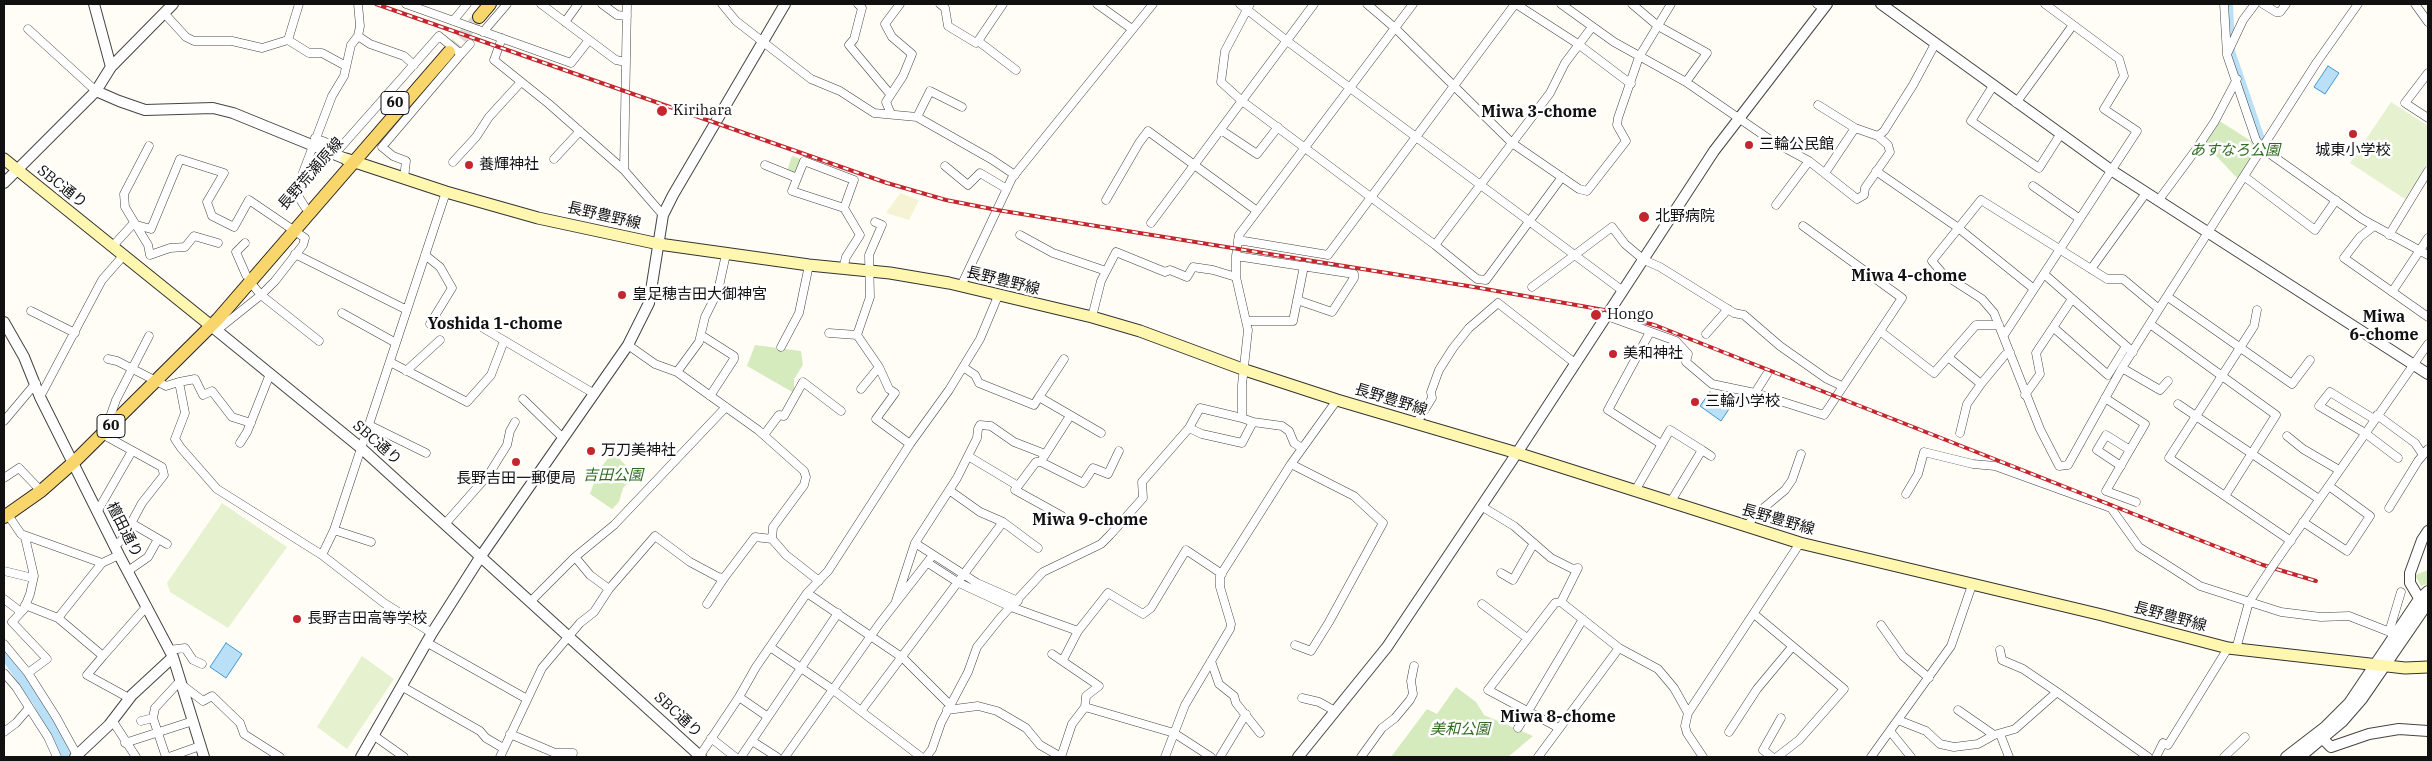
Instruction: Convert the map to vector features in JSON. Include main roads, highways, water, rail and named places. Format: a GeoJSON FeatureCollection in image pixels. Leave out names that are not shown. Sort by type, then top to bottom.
{"type":"FeatureCollection","features":[{"type":"Feature","properties":{"kind":"main road"},"geometry":{"type":"LineString","coordinates":[[475,9],[490,4]]}},
{"type":"Feature","properties":{"kind":"main road","name":"長野荒瀬原線"},"geometry":{"type":"LineString","coordinates":[[291,229],[305,207],[451,51]]}},
{"type":"Feature","properties":{"kind":"main road","name":"SBC通り"},"geometry":{"type":"LineString","coordinates":[[4,159],[213,328]]}},
{"type":"Feature","properties":{"kind":"main road","name":"長野荒瀬原線"},"geometry":{"type":"LineString","coordinates":[[6,516],[40,491],[74,462],[213,328],[212,315],[248,278],[350,160]]}},
{"type":"Feature","properties":{"kind":"main road","name":"長野豊野線"},"geometry":{"type":"LineString","coordinates":[[350,160],[446,192],[538,218],[659,244],[949,282],[998,296],[1092,318],[1140,331],[1245,370],[1337,400],[1517,453],[1747,527],[1800,543],[1972,585],[2099,614],[2232,648],[2405,668],[2428,667]]}},
{"type":"Feature","properties":{"kind":"water"},"geometry":{"type":"Polygon","coordinates":[[[2328,66],[2339,73],[2325,94],[2314,87],[2328,66]]]}},
{"type":"Feature","properties":{"kind":"water"},"geometry":{"type":"Polygon","coordinates":[[[1710,392],[1731,406],[1721,421],[1700,406],[1710,392]]]}},
{"type":"Feature","properties":{"kind":"water"},"geometry":{"type":"Polygon","coordinates":[[[226,643],[242,654],[226,678],[210,667],[226,643]]]}},
{"type":"Feature","properties":{"kind":"waterway"},"geometry":{"type":"LineString","coordinates":[[2229,4],[2231,51],[2262,142]]}},
{"type":"Feature","properties":{"kind":"waterway"},"geometry":{"type":"LineString","coordinates":[[4,652],[38,701],[68,757]]}},
{"type":"Feature","properties":{"kind":"tunnel"},"geometry":{"type":"LineString","coordinates":[[449,52],[479,17]]}},
{"type":"Feature","properties":{"kind":"railway"},"geometry":{"type":"LineString","coordinates":[[376,4],[887,183],[946,200],[1610,311],[1657,326],[2263,565],[2316,581]]}},
{"type":"Feature","properties":{"kind":"place","name":"Kirihara"},"geometry":{"type":"Point","coordinates":[662,111]}},
{"type":"Feature","properties":{"kind":"place","name":"城東小学校"},"geometry":{"type":"Point","coordinates":[2353,134]}},
{"type":"Feature","properties":{"kind":"place","name":"三輪公民館"},"geometry":{"type":"Point","coordinates":[1749,145]}},
{"type":"Feature","properties":{"kind":"place","name":"養輝神社"},"geometry":{"type":"Point","coordinates":[469,165]}},
{"type":"Feature","properties":{"kind":"place","name":"北野病院"},"geometry":{"type":"Point","coordinates":[1644,217]}},
{"type":"Feature","properties":{"kind":"place","name":"皇足穂吉田大御神宮"},"geometry":{"type":"Point","coordinates":[622,295]}},
{"type":"Feature","properties":{"kind":"place","name":"Hongo"},"geometry":{"type":"Point","coordinates":[1596,315]}},
{"type":"Feature","properties":{"kind":"place","name":"美和神社"},"geometry":{"type":"Point","coordinates":[1613,354]}},
{"type":"Feature","properties":{"kind":"place","name":"三輪小学校"},"geometry":{"type":"Point","coordinates":[1695,402]}},
{"type":"Feature","properties":{"kind":"place","name":"万刀美神社"},"geometry":{"type":"Point","coordinates":[591,451]}},
{"type":"Feature","properties":{"kind":"place","name":"長野吉田一郵便局"},"geometry":{"type":"Point","coordinates":[516,462]}},
{"type":"Feature","properties":{"kind":"place","name":"長野吉田高等学校"},"geometry":{"type":"Point","coordinates":[297,619]}},
{"type":"Feature","properties":{"kind":"district","name":"Miwa 3-chome"},"geometry":{"type":"Point","coordinates":[1539,112]}},
{"type":"Feature","properties":{"kind":"district","name":"Miwa 4-chome"},"geometry":{"type":"Point","coordinates":[1909,276]}},
{"type":"Feature","properties":{"kind":"district","name":"Yoshida 1-chome"},"geometry":{"type":"Point","coordinates":[495,324]}},
{"type":"Feature","properties":{"kind":"district","name":"Miwa 6-chome"},"geometry":{"type":"Point","coordinates":[2384,326]}},
{"type":"Feature","properties":{"kind":"district","name":"Miwa 9-chome"},"geometry":{"type":"Point","coordinates":[1090,520]}},
{"type":"Feature","properties":{"kind":"district","name":"Miwa 8-chome"},"geometry":{"type":"Point","coordinates":[1558,717]}},
{"type":"Feature","properties":{"kind":"park label","name":"あすなろ公園"},"geometry":{"type":"Point","coordinates":[2235,151]}},
{"type":"Feature","properties":{"kind":"park label","name":"吉田公園"},"geometry":{"type":"Point","coordinates":[613,476]}},
{"type":"Feature","properties":{"kind":"park label","name":"美和公園"},"geometry":{"type":"Point","coordinates":[1460,730]}}]}
